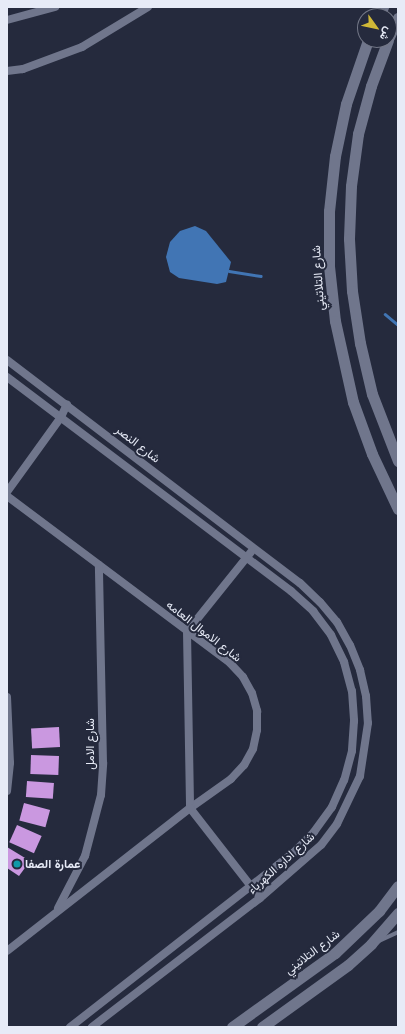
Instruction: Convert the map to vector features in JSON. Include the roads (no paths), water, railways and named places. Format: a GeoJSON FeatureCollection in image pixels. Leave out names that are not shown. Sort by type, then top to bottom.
{"type":"FeatureCollection","features":[{"type":"Feature","properties":{"kind":"main road","name":"شارع التلاتيني"},"geometry":{"type":"LineString","coordinates":[[365,48],[346,104],[335,156],[329,211],[329,266],[335,322],[351,396],[372,454],[398,509]]}},
{"type":"Feature","properties":{"kind":"main road"},"geometry":{"type":"LineString","coordinates":[[385,48],[370,86],[358,134],[351,186],[349,239],[352,291],[361,350],[374,400],[398,461]]}},
{"type":"Feature","properties":{"kind":"main road","name":"شارع التلاتيني"},"geometry":{"type":"LineString","coordinates":[[232,1027],[335,953],[379,911],[398,886]]}},
{"type":"Feature","properties":{"kind":"main road"},"geometry":{"type":"LineString","coordinates":[[262,1027],[336,975],[371,944],[398,913]]}},
{"type":"Feature","properties":{"kind":"street"},"geometry":{"type":"LineString","coordinates":[[7,20],[55,7]]}},
{"type":"Feature","properties":{"kind":"street"},"geometry":{"type":"LineString","coordinates":[[7,71],[23,69],[82,47],[148,7]]}},
{"type":"Feature","properties":{"kind":"street","name":"شارع النصر"},"geometry":{"type":"LineString","coordinates":[[7,360],[67,404],[254,548]]}},
{"type":"Feature","properties":{"kind":"street","name":"شارع النصر"},"geometry":{"type":"LineString","coordinates":[[7,377],[248,557]]}},
{"type":"Feature","properties":{"kind":"street"},"geometry":{"type":"LineString","coordinates":[[7,492],[61,417],[67,404]]}},
{"type":"Feature","properties":{"kind":"street","name":"شارع الاموال العامه"},"geometry":{"type":"LineString","coordinates":[[7,496],[230,663],[243,677],[252,693],[257,711],[256,736],[244,765],[231,780],[190,808],[7,951]]}},
{"type":"Feature","properties":{"kind":"street"},"geometry":{"type":"LineString","coordinates":[[254,548],[187,632],[190,808],[260,898]]}},
{"type":"Feature","properties":{"kind":"street","name":"شارع اداره الكهرباء"},"geometry":{"type":"LineString","coordinates":[[92,1027],[260,898],[321,845],[337,824],[360,776],[368,723],[360,670],[337,622],[300,583],[254,548]]}},
{"type":"Feature","properties":{"kind":"street","name":"شارع اداره الكهرباء"},"geometry":{"type":"LineString","coordinates":[[70,1027],[251,886],[304,842],[332,807],[348,765],[354,721],[352,691],[344,662],[331,635],[313,611],[292,590],[248,557]]}},
{"type":"Feature","properties":{"kind":"street","name":"شارع الامل"},"geometry":{"type":"LineString","coordinates":[[55,913],[85,856],[101,795],[103,763],[99,566]]}},
{"type":"Feature","properties":{"kind":"street"},"geometry":{"type":"LineString","coordinates":[[7,697],[10,763],[7,791]]}},
{"type":"Feature","properties":{"kind":"lane"},"geometry":{"type":"LineString","coordinates":[[371,944],[398,932]]}},
{"type":"Feature","properties":{"kind":"water"},"geometry":{"type":"Polygon","coordinates":[[[195,226],[206,231],[231,262],[226,282],[217,284],[179,278],[170,272],[166,257],[170,242],[180,231],[195,226]]]}},
{"type":"Feature","properties":{"kind":"waterway"},"geometry":{"type":"LineString","coordinates":[[229,271],[261,276]]}},
{"type":"Feature","properties":{"kind":"waterway"},"geometry":{"type":"LineString","coordinates":[[385,314],[398,325]]}},
{"type":"Feature","properties":{"kind":"place","name":"عمارة الصفا"},"geometry":{"type":"Point","coordinates":[17,864]}}]}
